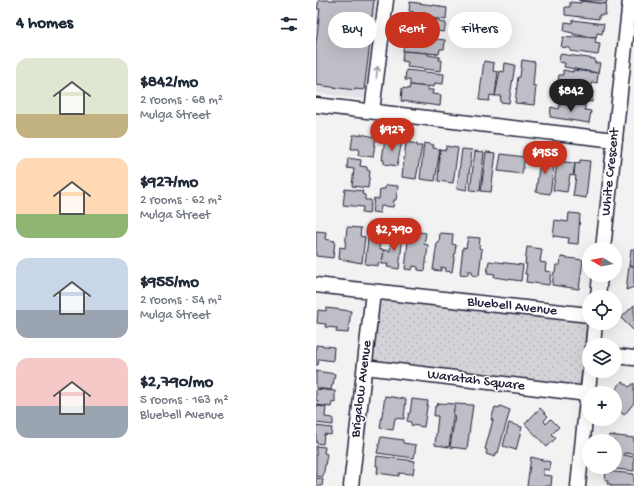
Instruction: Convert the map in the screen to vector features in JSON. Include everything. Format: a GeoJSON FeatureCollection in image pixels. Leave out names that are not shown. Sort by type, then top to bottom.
{"type":"FeatureCollection","features":[{"type":"Feature","properties":{"kind":"street"},"geometry":{"type":"LineString","coordinates":[[372,111],[386,0]]}},
{"type":"Feature","properties":{"kind":"street","name":"White Crescent"},"geometry":{"type":"LineString","coordinates":[[604,242],[615,140],[631,27],[630,0]]}},
{"type":"Feature","properties":{"kind":"street"},"geometry":{"type":"LineString","coordinates":[[316,105],[615,140]]}},
{"type":"Feature","properties":{"kind":"street","name":"Bluebell Avenue"},"geometry":{"type":"LineString","coordinates":[[316,285],[582,314]]}},
{"type":"Feature","properties":{"kind":"street","name":"Brigalow Avenue"},"geometry":{"type":"LineString","coordinates":[[351,486],[373,292]]}},
{"type":"Feature","properties":{"kind":"street"},"geometry":{"type":"LineString","coordinates":[[622,357],[634,358]]}},
{"type":"Feature","properties":{"kind":"street","name":"Waratah Square"},"geometry":{"type":"LineString","coordinates":[[365,367],[582,393]]}},
{"type":"Feature","properties":{"kind":"street"},"geometry":{"type":"LineString","coordinates":[[578,486],[584,426]]}},
{"type":"Feature","properties":{"kind":"shaded area"},"geometry":{"type":"Polygon","coordinates":[[[316,0],[381,0],[377,31],[377,12],[328,12],[328,48],[375,48],[369,93],[362,99],[316,93],[316,0]]]}},
{"type":"Feature","properties":{"kind":"shaded area"},"geometry":{"type":"Polygon","coordinates":[[[377,298],[582,321],[582,330],[586,330],[585,338],[582,338],[582,368],[580,387],[369,362],[377,298]]]}},
{"type":"Feature","properties":{"kind":"building"},"geometry":{"type":"Polygon","coordinates":[[[319,0],[374,0],[373,12],[328,12],[328,48],[369,48],[364,90],[316,85],[316,44],[320,9],[317,9],[319,0]]]}},
{"type":"Feature","properties":{"kind":"building"},"geometry":{"type":"Polygon","coordinates":[[[578,0],[607,0],[606,4],[578,0]]]}},
{"type":"Feature","properties":{"kind":"building"},"geometry":{"type":"Polygon","coordinates":[[[581,1],[606,4],[605,15],[599,15],[599,19],[565,15],[565,7],[570,7],[570,2],[581,3],[581,1]]]}},
{"type":"Feature","properties":{"kind":"building"},"geometry":{"type":"Polygon","coordinates":[[[410,2],[447,8],[446,20],[440,19],[440,12],[409,11],[410,2]]]}},
{"type":"Feature","properties":{"kind":"building"},"geometry":{"type":"Polygon","coordinates":[[[573,20],[604,24],[602,34],[597,33],[596,38],[564,31],[565,22],[572,23],[573,20]]]}},
{"type":"Feature","properties":{"kind":"building"},"geometry":{"type":"Polygon","coordinates":[[[440,22],[446,23],[444,32],[440,31],[440,22]]]}},
{"type":"Feature","properties":{"kind":"building"},"geometry":{"type":"Polygon","coordinates":[[[572,36],[596,38],[595,43],[600,44],[598,55],[570,51],[570,48],[561,47],[563,37],[572,38],[572,36]]]}},
{"type":"Feature","properties":{"kind":"building"},"geometry":{"type":"Polygon","coordinates":[[[440,39],[445,40],[444,49],[440,49],[439,54],[403,51],[403,48],[440,48],[440,39]]]}},
{"type":"Feature","properties":{"kind":"building"},"geometry":{"type":"Polygon","coordinates":[[[403,51],[428,53],[428,55],[440,57],[439,60],[442,60],[441,71],[407,67],[408,62],[402,61],[403,51]]]}},
{"type":"Feature","properties":{"kind":"building"},"geometry":{"type":"Polygon","coordinates":[[[560,54],[595,59],[595,63],[600,63],[598,73],[564,67],[565,63],[559,62],[560,54]]]}},
{"type":"Feature","properties":{"kind":"building"},"geometry":{"type":"Polygon","coordinates":[[[522,60],[535,62],[533,86],[536,86],[534,105],[515,103],[518,77],[520,77],[522,60]]]}},
{"type":"Feature","properties":{"kind":"building"},"geometry":{"type":"Polygon","coordinates":[[[484,61],[494,63],[493,71],[498,72],[495,96],[490,95],[489,101],[479,100],[484,61]]]}},
{"type":"Feature","properties":{"kind":"building"},"geometry":{"type":"Polygon","coordinates":[[[505,63],[515,65],[509,103],[500,102],[501,96],[495,96],[500,71],[504,72],[505,63]]]}},
{"type":"Feature","properties":{"kind":"building"},"geometry":{"type":"Polygon","coordinates":[[[406,70],[444,74],[443,84],[435,83],[434,87],[410,85],[410,80],[405,80],[406,70]]]}},
{"type":"Feature","properties":{"kind":"building"},"geometry":{"type":"Polygon","coordinates":[[[563,70],[598,73],[597,83],[592,82],[591,87],[558,83],[559,75],[563,75],[563,70]]]}},
{"type":"Feature","properties":{"kind":"building"},"geometry":{"type":"Polygon","coordinates":[[[410,85],[428,87],[428,90],[433,90],[432,94],[441,95],[440,106],[401,101],[402,88],[409,89],[410,85]]]}},
{"type":"Feature","properties":{"kind":"building"},"geometry":{"type":"Polygon","coordinates":[[[554,86],[593,91],[592,102],[586,101],[585,106],[567,103],[567,101],[560,100],[561,97],[553,96],[554,86]]]}},
{"type":"Feature","properties":{"kind":"building"},"geometry":{"type":"Polygon","coordinates":[[[567,103],[585,106],[585,110],[591,111],[589,123],[550,117],[551,107],[559,109],[560,104],[567,105],[567,103]]]}},
{"type":"Feature","properties":{"kind":"building"},"geometry":{"type":"Polygon","coordinates":[[[360,134],[376,137],[373,157],[358,155],[359,149],[351,149],[353,135],[360,134]]]}},
{"type":"Feature","properties":{"kind":"building"},"geometry":{"type":"Polygon","coordinates":[[[385,138],[402,141],[397,166],[384,164],[384,160],[382,160],[385,138]]]}},
{"type":"Feature","properties":{"kind":"building"},"geometry":{"type":"Polygon","coordinates":[[[406,142],[417,144],[417,146],[422,146],[416,179],[402,177],[406,142]]]}},
{"type":"Feature","properties":{"kind":"building"},"geometry":{"type":"Polygon","coordinates":[[[424,143],[434,145],[433,148],[440,149],[435,181],[420,179],[424,143]]]}},
{"type":"Feature","properties":{"kind":"building"},"geometry":{"type":"Polygon","coordinates":[[[446,146],[458,148],[453,183],[438,181],[440,149],[446,150],[446,146]]]}},
{"type":"Feature","properties":{"kind":"building"},"geometry":{"type":"Polygon","coordinates":[[[462,149],[472,150],[467,190],[457,188],[462,149]]]}},
{"type":"Feature","properties":{"kind":"building"},"geometry":{"type":"Polygon","coordinates":[[[475,151],[484,152],[480,191],[470,190],[475,151]]]}},
{"type":"Feature","properties":{"kind":"building"},"geometry":{"type":"Polygon","coordinates":[[[486,152],[496,153],[491,192],[481,191],[486,152]]]}},
{"type":"Feature","properties":{"kind":"building"},"geometry":{"type":"Polygon","coordinates":[[[501,154],[525,157],[522,174],[498,171],[501,154]]]}},
{"type":"Feature","properties":{"kind":"building"},"geometry":{"type":"Polygon","coordinates":[[[546,157],[555,158],[550,194],[536,192],[540,159],[545,159],[546,157]]]}},
{"type":"Feature","properties":{"kind":"building"},"geometry":{"type":"Polygon","coordinates":[[[348,158],[361,160],[360,166],[367,167],[367,170],[370,171],[368,188],[352,186],[354,169],[347,168],[348,158]]]}},
{"type":"Feature","properties":{"kind":"building"},"geometry":{"type":"Polygon","coordinates":[[[558,158],[565,159],[564,162],[575,163],[573,176],[570,175],[567,192],[553,190],[558,158]]]}},
{"type":"Feature","properties":{"kind":"building"},"geometry":{"type":"Polygon","coordinates":[[[580,160],[590,161],[586,198],[573,196],[576,176],[574,176],[575,163],[580,164],[580,160]]]}},
{"type":"Feature","properties":{"kind":"building"},"geometry":{"type":"Polygon","coordinates":[[[385,186],[398,186],[396,200],[394,200],[393,207],[381,206],[380,213],[372,212],[374,198],[379,199],[380,189],[385,189],[385,186]]]}},
{"type":"Feature","properties":{"kind":"building"},"geometry":{"type":"Polygon","coordinates":[[[345,189],[363,191],[362,194],[365,195],[365,200],[371,200],[369,214],[362,213],[363,207],[343,205],[345,189]]]}},
{"type":"Feature","properties":{"kind":"building"},"geometry":{"type":"Polygon","coordinates":[[[569,213],[580,214],[578,244],[568,243],[569,238],[553,236],[555,220],[568,222],[569,213]]]}},
{"type":"Feature","properties":{"kind":"building"},"geometry":{"type":"Polygon","coordinates":[[[347,227],[361,228],[360,236],[365,237],[362,263],[339,259],[340,247],[345,248],[347,227]]]}},
{"type":"Feature","properties":{"kind":"building"},"geometry":{"type":"Polygon","coordinates":[[[316,231],[326,232],[325,239],[335,241],[333,258],[316,256],[316,231]]]}},
{"type":"Feature","properties":{"kind":"building"},"geometry":{"type":"Polygon","coordinates":[[[369,231],[382,232],[379,249],[384,250],[382,264],[378,263],[378,266],[365,264],[369,231]]]}},
{"type":"Feature","properties":{"kind":"building"},"geometry":{"type":"Polygon","coordinates":[[[412,231],[426,233],[424,244],[428,245],[425,271],[418,270],[418,267],[413,266],[412,270],[405,269],[408,241],[411,242],[412,231]]]}},
{"type":"Feature","properties":{"kind":"building"},"geometry":{"type":"Polygon","coordinates":[[[440,233],[453,234],[452,244],[456,245],[452,272],[445,271],[446,268],[441,267],[441,271],[433,270],[440,233]]]}},
{"type":"Feature","properties":{"kind":"building"},"geometry":{"type":"Polygon","coordinates":[[[392,234],[403,235],[399,269],[387,267],[388,264],[382,264],[384,250],[390,251],[392,234]]]}},
{"type":"Feature","properties":{"kind":"building"},"geometry":{"type":"Polygon","coordinates":[[[468,237],[480,238],[479,248],[482,249],[479,276],[472,275],[472,271],[468,271],[468,275],[460,274],[463,247],[466,248],[468,237]]]}},
{"type":"Feature","properties":{"kind":"building"},"geometry":{"type":"Polygon","coordinates":[[[527,247],[542,249],[540,262],[546,263],[545,271],[551,272],[549,285],[526,282],[527,274],[525,274],[527,264],[525,264],[527,247]]]}},
{"type":"Feature","properties":{"kind":"building"},"geometry":{"type":"Polygon","coordinates":[[[631,249],[634,249],[634,266],[629,266],[631,249]]]}},
{"type":"Feature","properties":{"kind":"building"},"geometry":{"type":"Polygon","coordinates":[[[561,257],[582,260],[579,289],[552,285],[556,265],[560,265],[561,257]]]}},
{"type":"Feature","properties":{"kind":"building"},"geometry":{"type":"Polygon","coordinates":[[[489,261],[523,265],[521,281],[494,277],[495,274],[487,273],[489,261]]]}},
{"type":"Feature","properties":{"kind":"building"},"geometry":{"type":"Polygon","coordinates":[[[629,266],[634,266],[634,287],[626,290],[629,266]]]}},
{"type":"Feature","properties":{"kind":"building"},"geometry":{"type":"Polygon","coordinates":[[[634,305],[634,331],[622,319],[622,317],[634,305]]]}},
{"type":"Feature","properties":{"kind":"building"},"geometry":{"type":"Polygon","coordinates":[[[326,308],[351,311],[348,333],[336,332],[337,328],[325,327],[326,324],[317,323],[318,310],[326,311],[326,308]]]}},
{"type":"Feature","properties":{"kind":"building"},"geometry":{"type":"Polygon","coordinates":[[[316,345],[334,347],[333,361],[319,359],[318,365],[316,365],[316,345]]]}},
{"type":"Feature","properties":{"kind":"building"},"geometry":{"type":"Polygon","coordinates":[[[316,371],[335,374],[331,390],[316,388],[316,371]]]}},
{"type":"Feature","properties":{"kind":"building"},"geometry":{"type":"Polygon","coordinates":[[[622,381],[629,387],[634,383],[634,403],[624,415],[622,413],[622,386],[618,386],[622,381]]]}},
{"type":"Feature","properties":{"kind":"building"},"geometry":{"type":"Polygon","coordinates":[[[316,389],[335,391],[335,403],[332,402],[331,407],[317,405],[318,401],[316,400],[316,389]]]}},
{"type":"Feature","properties":{"kind":"building"},"geometry":{"type":"Polygon","coordinates":[[[385,396],[406,399],[404,419],[395,418],[393,430],[380,428],[385,396]]]}},
{"type":"Feature","properties":{"kind":"building"},"geometry":{"type":"Polygon","coordinates":[[[412,399],[428,401],[424,427],[411,425],[411,422],[407,421],[412,399]]]}},
{"type":"Feature","properties":{"kind":"building"},"geometry":{"type":"Polygon","coordinates":[[[438,403],[455,404],[449,447],[435,445],[438,416],[434,416],[435,406],[437,406],[438,403]]]}},
{"type":"Feature","properties":{"kind":"building"},"geometry":{"type":"Polygon","coordinates":[[[455,404],[473,405],[467,449],[450,447],[455,416],[453,415],[455,404]]]}},
{"type":"Feature","properties":{"kind":"building"},"geometry":{"type":"Polygon","coordinates":[[[316,406],[326,407],[325,417],[333,418],[333,425],[316,423],[316,406]]]}},
{"type":"Feature","properties":{"kind":"building"},"geometry":{"type":"Polygon","coordinates":[[[500,406],[510,410],[498,453],[496,453],[495,457],[486,454],[487,450],[485,449],[495,407],[499,408],[500,406]]]}},
{"type":"Feature","properties":{"kind":"building"},"geometry":{"type":"Polygon","coordinates":[[[540,408],[548,416],[544,421],[546,424],[551,419],[559,427],[552,434],[556,438],[547,447],[525,424],[540,408]]]}},
{"type":"Feature","properties":{"kind":"building"},"geometry":{"type":"Polygon","coordinates":[[[509,423],[522,427],[516,450],[503,446],[509,423]]]}},
{"type":"Feature","properties":{"kind":"building"},"geometry":{"type":"Polygon","coordinates":[[[316,426],[332,428],[331,435],[324,434],[323,444],[316,443],[316,426]]]}},
{"type":"Feature","properties":{"kind":"building"},"geometry":{"type":"Polygon","coordinates":[[[381,437],[403,440],[403,443],[416,445],[414,458],[377,453],[381,437]]]}},
{"type":"Feature","properties":{"kind":"building"},"geometry":{"type":"Polygon","coordinates":[[[622,437],[634,438],[634,454],[624,453],[624,455],[634,457],[634,471],[622,470],[622,437]]]}},
{"type":"Feature","properties":{"kind":"building"},"geometry":{"type":"Polygon","coordinates":[[[316,446],[325,447],[324,453],[327,454],[323,477],[316,476],[316,446]]]}},
{"type":"Feature","properties":{"kind":"building"},"geometry":{"type":"Polygon","coordinates":[[[377,456],[415,461],[413,474],[399,473],[399,476],[377,473],[377,456]]]}},
{"type":"Feature","properties":{"kind":"building"},"geometry":{"type":"Polygon","coordinates":[[[531,457],[550,462],[549,470],[543,469],[543,475],[552,476],[551,486],[527,486],[531,457]]]}},
{"type":"Feature","properties":{"kind":"building"},"geometry":{"type":"Polygon","coordinates":[[[622,473],[634,474],[634,486],[611,486],[611,484],[607,484],[608,481],[605,480],[606,474],[622,474],[622,473]]]}},
{"type":"Feature","properties":{"kind":"building"},"geometry":{"type":"Polygon","coordinates":[[[316,478],[323,479],[322,486],[316,486],[316,478]]]}}]}
